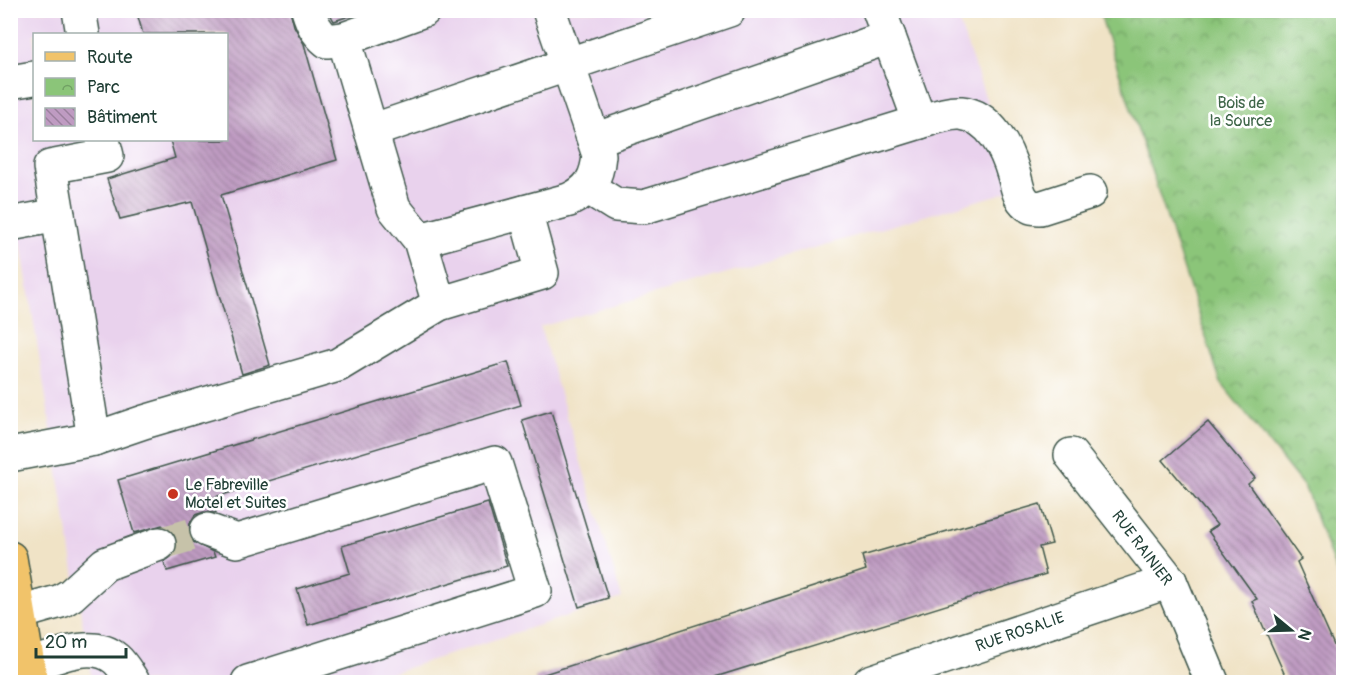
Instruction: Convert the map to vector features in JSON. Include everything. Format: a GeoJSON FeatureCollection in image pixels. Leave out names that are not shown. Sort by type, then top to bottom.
{"type":"FeatureCollection","features":[{"type":"Feature","properties":{"kind":"main road"},"geometry":{"type":"LineString","coordinates":[[10,558],[29,674]]}},
{"type":"Feature","properties":{"kind":"street"},"geometry":{"type":"LineString","coordinates":[[79,10],[83,33]]}},
{"type":"Feature","properties":{"kind":"street"},"geometry":{"type":"LineString","coordinates":[[308,10],[314,27],[327,41],[344,39],[387,17],[424,10]]}},
{"type":"Feature","properties":{"kind":"street"},"geometry":{"type":"LineString","coordinates":[[420,240],[568,200],[588,188],[595,178],[599,155],[549,10]]}},
{"type":"Feature","properties":{"kind":"street"},"geometry":{"type":"LineString","coordinates":[[371,131],[567,64],[584,61],[729,10]]}},
{"type":"Feature","properties":{"kind":"street"},"geometry":{"type":"LineString","coordinates":[[594,140],[884,24],[920,122]]}},
{"type":"Feature","properties":{"kind":"street"},"geometry":{"type":"LineString","coordinates":[[344,39],[394,208],[420,240],[439,304]]}},
{"type":"Feature","properties":{"kind":"street"},"geometry":{"type":"LineString","coordinates":[[10,82],[33,78]]}},
{"type":"Feature","properties":{"kind":"street"},"geometry":{"type":"LineString","coordinates":[[588,188],[616,205],[644,207],[920,122],[963,113],[984,123],[996,135],[1006,153],[1018,193],[1030,207],[1040,208],[1090,192]]}},
{"type":"Feature","properties":{"kind":"street"},"geometry":{"type":"LineString","coordinates":[[94,440],[50,167],[107,156],[104,141]]}},
{"type":"Feature","properties":{"kind":"street"},"geometry":{"type":"LineString","coordinates":[[10,455],[94,440],[144,422],[338,365],[439,304],[542,273],[525,212]]}},
{"type":"Feature","properties":{"kind":"street"},"geometry":{"type":"LineString","coordinates":[[10,224],[58,215]]}},
{"type":"Feature","properties":{"kind":"street","name":"RUE RAINIER"},"geometry":{"type":"LineString","coordinates":[[1071,455],[1170,581],[1212,682]]}},
{"type":"Feature","properties":{"kind":"street"},"geometry":{"type":"LineString","coordinates":[[207,530],[237,541],[495,463],[535,591],[248,682]]}},
{"type":"Feature","properties":{"kind":"street"},"geometry":{"type":"LineString","coordinates":[[20,613],[61,601],[71,595],[105,564],[159,544]]}},
{"type":"Feature","properties":{"kind":"street","name":"RUE ROSALIE"},"geometry":{"type":"LineString","coordinates":[[870,682],[1170,581]]}},
{"type":"Feature","properties":{"kind":"street"},"geometry":{"type":"LineString","coordinates":[[29,674],[68,653],[96,650],[116,659],[133,682]]}},
{"type":"Feature","properties":{"kind":"shaded area"},"geometry":{"type":"Polygon","coordinates":[[[10,11],[955,11],[1018,189],[540,327],[622,598],[364,682],[92,682],[11,182],[10,11]]]}},
{"type":"Feature","properties":{"kind":"green space","name":"Bois de la Source"},"geometry":{"type":"Polygon","coordinates":[[[1099,11],[1343,11],[1343,589],[1305,488],[1221,383],[1099,11]]]}},
{"type":"Feature","properties":{"kind":"building"},"geometry":{"type":"Polygon","coordinates":[[[136,10],[290,10],[294,26],[304,44],[337,160],[221,195],[270,365],[242,374],[192,202],[120,219],[107,179],[175,158],[170,141],[228,141],[228,33],[143,33],[136,10]]]}},
{"type":"Feature","properties":{"kind":"building"},"geometry":{"type":"Polygon","coordinates":[[[328,10],[368,10],[334,21],[328,10]]]}},
{"type":"Feature","properties":{"kind":"building"},"geometry":{"type":"Polygon","coordinates":[[[508,362],[521,405],[212,498],[216,513],[204,512],[195,515],[190,523],[189,533],[193,542],[213,552],[215,557],[167,571],[164,562],[174,555],[178,547],[176,537],[171,530],[162,525],[134,533],[118,480],[508,362]]]}},
{"type":"Feature","properties":{"kind":"building"},"geometry":{"type":"Polygon","coordinates":[[[551,411],[608,598],[579,607],[522,420],[551,411]]]}},
{"type":"Feature","properties":{"kind":"building"},"geometry":{"type":"Polygon","coordinates":[[[1208,422],[1255,478],[1248,484],[1301,559],[1297,562],[1344,668],[1344,682],[1288,682],[1252,601],[1257,599],[1208,531],[1217,525],[1163,460],[1208,422]]]}},
{"type":"Feature","properties":{"kind":"building"},"geometry":{"type":"Polygon","coordinates":[[[488,503],[507,566],[308,625],[297,589],[350,573],[342,546],[488,503]]]}},
{"type":"Feature","properties":{"kind":"building"},"geometry":{"type":"Polygon","coordinates":[[[1040,504],[1052,544],[1039,547],[1046,574],[699,682],[536,682],[535,677],[866,570],[862,556],[1040,504]]]}},
{"type":"Feature","properties":{"kind":"tunnel"},"geometry":{"type":"LineString","coordinates":[[159,544],[207,530]]}},
{"type":"Feature","properties":{"kind":"place","name":"Le Fabreville Motel et Suites"},"geometry":{"type":"Point","coordinates":[173,494]}}]}
